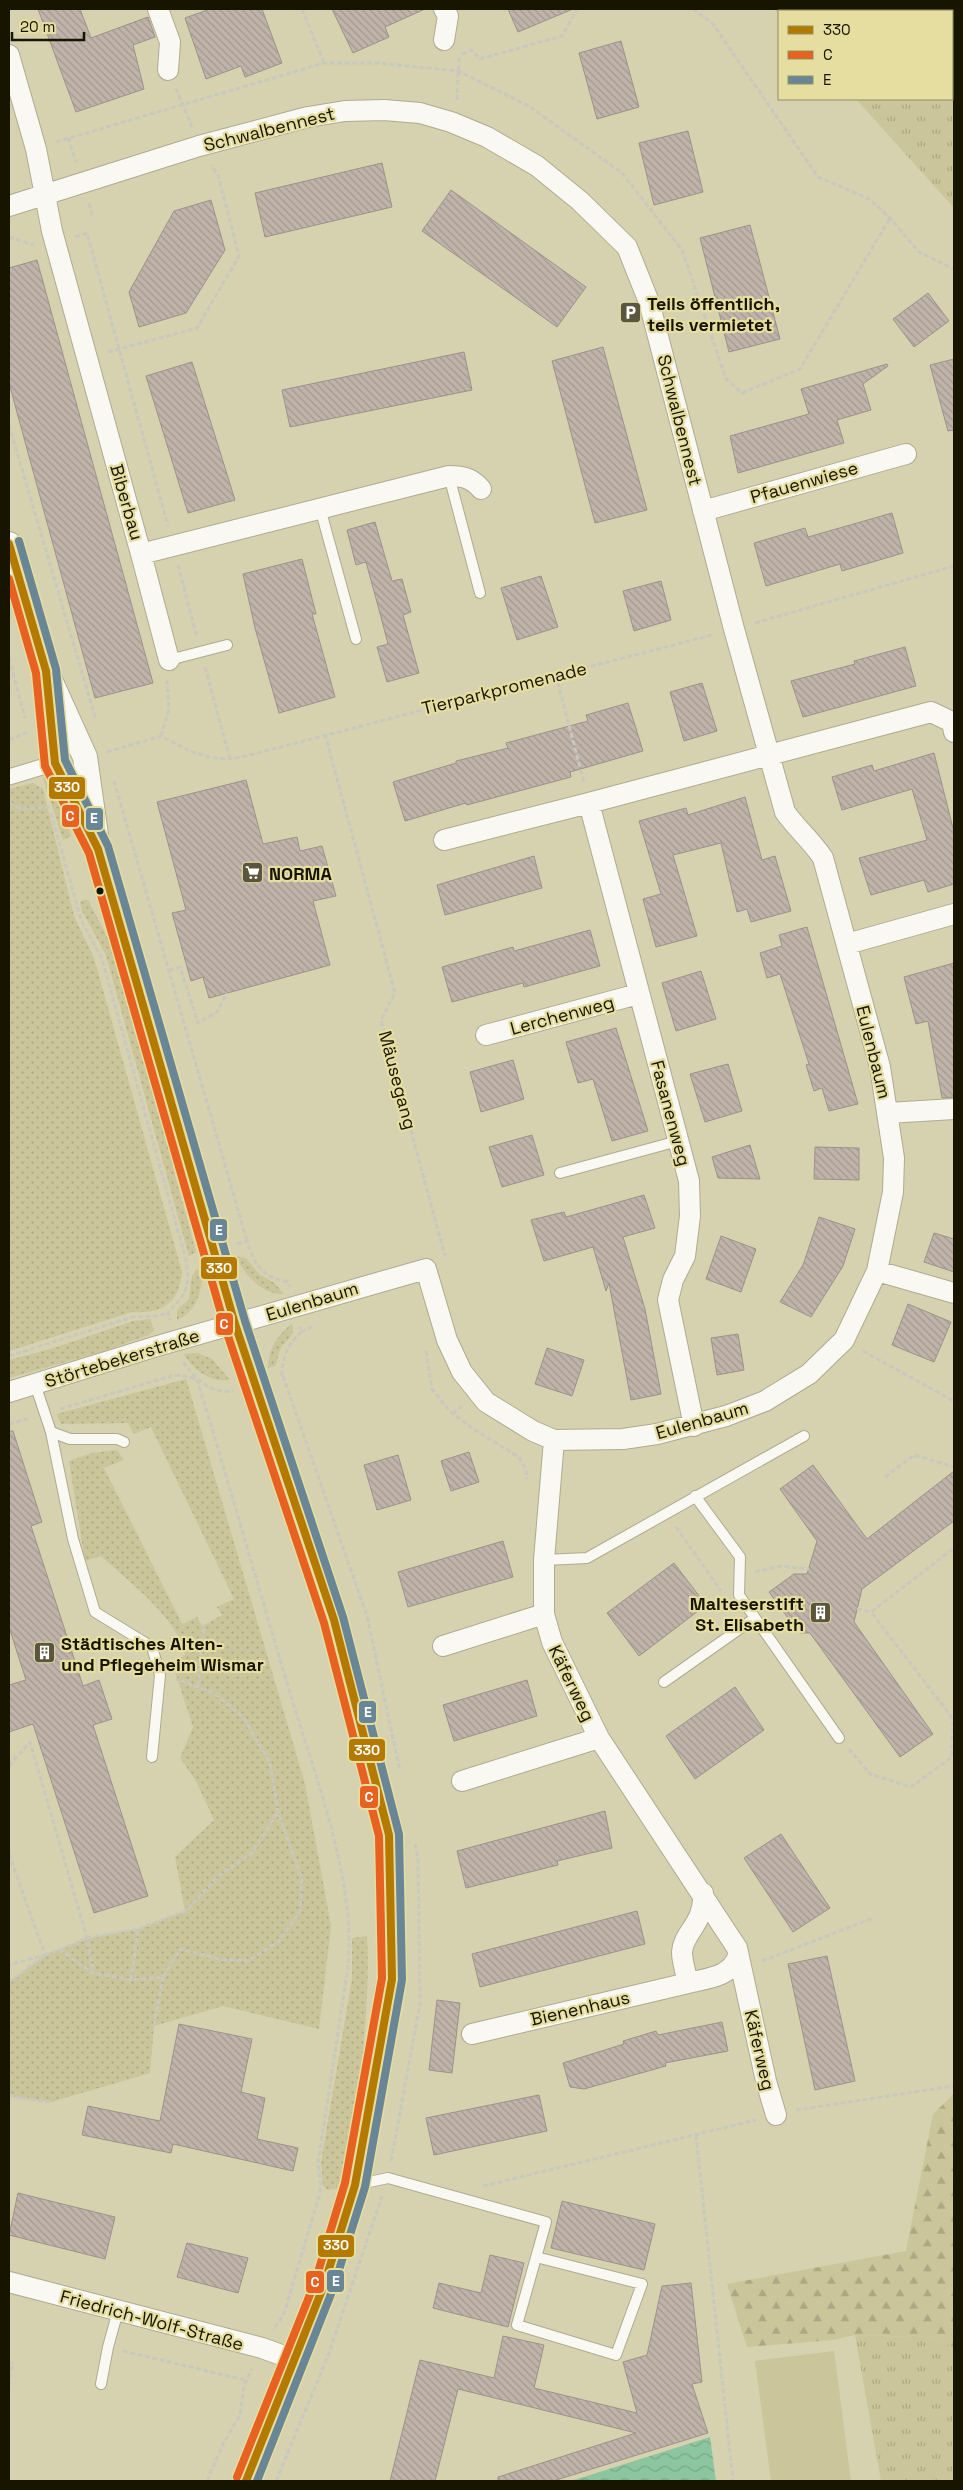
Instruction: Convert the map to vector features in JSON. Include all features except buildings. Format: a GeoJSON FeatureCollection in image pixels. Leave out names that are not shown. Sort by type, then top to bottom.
{"type":"FeatureCollection","features":[{"type":"Feature","properties":{"kind":"street"},"geometry":{"type":"LineString","coordinates":[[158,9],[170,42],[168,70]]}},
{"type":"Feature","properties":{"kind":"street"},"geometry":{"type":"LineString","coordinates":[[444,9],[448,16],[444,40]]}},
{"type":"Feature","properties":{"kind":"street","name":"Biberbau"},"geometry":{"type":"LineString","coordinates":[[9,55],[36,148],[56,243],[86,357],[141,554],[449,476],[465,477],[474,481],[481,489]]}},
{"type":"Feature","properties":{"kind":"street","name":"Schwalbennest"},"geometry":{"type":"LineString","coordinates":[[9,206],[199,146],[308,116],[345,111],[384,110],[420,113],[452,122],[487,137],[537,166],[580,201],[627,247],[649,302],[769,756]]}},
{"type":"Feature","properties":{"kind":"street","name":"Pfauenwiese"},"geometry":{"type":"LineString","coordinates":[[703,511],[906,454]]}},
{"type":"Feature","properties":{"kind":"street"},"geometry":{"type":"LineString","coordinates":[[9,544],[46,671],[46,766],[98,849],[235,1324],[334,1620],[389,1835],[392,1979],[355,2185],[324,2285],[246,2481]]}},
{"type":"Feature","properties":{"kind":"street"},"geometry":{"type":"LineString","coordinates":[[141,554],[169,660]]}},
{"type":"Feature","properties":{"kind":"street"},"geometry":{"type":"LineString","coordinates":[[46,671],[98,750],[98,849]]}},
{"type":"Feature","properties":{"kind":"street"},"geometry":{"type":"LineString","coordinates":[[444,840],[769,756],[930,712],[952,722],[954,732]]}},
{"type":"Feature","properties":{"kind":"street","name":"Eulenbaum"},"geometry":{"type":"LineString","coordinates":[[235,1324],[426,1269],[447,1340],[453,1356],[467,1379],[478,1393],[501,1412],[554,1440],[624,1439],[694,1426],[726,1416],[765,1401],[808,1374],[844,1340],[877,1270],[892,1192],[894,1158],[880,1067],[823,858],[813,842],[794,826],[785,812],[769,756]]}},
{"type":"Feature","properties":{"kind":"street"},"geometry":{"type":"LineString","coordinates":[[9,778],[46,766]]}},
{"type":"Feature","properties":{"kind":"street","name":"Fasanenweg"},"geometry":{"type":"LineString","coordinates":[[589,803],[638,994],[689,1180],[690,1216],[685,1256],[673,1280],[668,1300],[694,1426]]}},
{"type":"Feature","properties":{"kind":"street"},"geometry":{"type":"LineString","coordinates":[[847,944],[954,914]]}},
{"type":"Feature","properties":{"kind":"street","name":"Lerchenweg"},"geometry":{"type":"LineString","coordinates":[[486,1035],[638,994]]}},
{"type":"Feature","properties":{"kind":"street"},"geometry":{"type":"LineString","coordinates":[[888,1113],[954,1109]]}},
{"type":"Feature","properties":{"kind":"street"},"geometry":{"type":"LineString","coordinates":[[877,1270],[954,1293]]}},
{"type":"Feature","properties":{"kind":"street","name":"Störtebekerstraße"},"geometry":{"type":"LineString","coordinates":[[9,1392],[235,1324]]}},
{"type":"Feature","properties":{"kind":"street","name":"Käferweg"},"geometry":{"type":"LineString","coordinates":[[554,1440],[544,1560],[544,1614],[552,1642],[599,1738],[734,1941],[764,2072],[776,2115]]}},
{"type":"Feature","properties":{"kind":"street"},"geometry":{"type":"LineString","coordinates":[[443,1646],[544,1614]]}},
{"type":"Feature","properties":{"kind":"street"},"geometry":{"type":"LineString","coordinates":[[462,1781],[599,1738]]}},
{"type":"Feature","properties":{"kind":"street"},"geometry":{"type":"LineString","coordinates":[[703,1894],[704,1906],[701,1916],[684,1942],[682,1951],[688,1983],[722,1974],[740,1963]]}},
{"type":"Feature","properties":{"kind":"street","name":"Bienenhaus"},"geometry":{"type":"LineString","coordinates":[[472,2034],[688,1983]]}},
{"type":"Feature","properties":{"kind":"street","name":"Friedrich-Wolf-Straße"},"geometry":{"type":"LineString","coordinates":[[9,2282],[118,2312],[262,2348],[295,2360]]}},
{"type":"Feature","properties":{"kind":"lane"},"geometry":{"type":"LineString","coordinates":[[449,476],[480,593]]}},
{"type":"Feature","properties":{"kind":"lane"},"geometry":{"type":"LineString","coordinates":[[320,508],[356,638]]}},
{"type":"Feature","properties":{"kind":"lane"},"geometry":{"type":"LineString","coordinates":[[169,660],[227,644]]}},
{"type":"Feature","properties":{"kind":"lane"},"geometry":{"type":"LineString","coordinates":[[560,1174],[678,1142]]}},
{"type":"Feature","properties":{"kind":"lane"},"geometry":{"type":"LineString","coordinates":[[35,1384],[51,1432],[73,1539],[95,1612],[152,1648],[160,1675],[152,1757]]}},
{"type":"Feature","properties":{"kind":"lane"},"geometry":{"type":"LineString","coordinates":[[51,1432],[70,1439],[117,1439],[124,1442]]}},
{"type":"Feature","properties":{"kind":"lane"},"geometry":{"type":"LineString","coordinates":[[544,1560],[587,1558],[804,1436]]}},
{"type":"Feature","properties":{"kind":"lane"},"geometry":{"type":"LineString","coordinates":[[695,1496],[740,1556],[739,1595],[839,1738]]}},
{"type":"Feature","properties":{"kind":"lane"},"geometry":{"type":"LineString","coordinates":[[664,1682],[755,1618]]}},
{"type":"Feature","properties":{"kind":"lane"},"geometry":{"type":"LineString","coordinates":[[355,2185],[388,2178],[546,2222],[536,2257],[517,2325],[616,2355],[642,2284],[536,2257]]}},
{"type":"Feature","properties":{"kind":"lane"},"geometry":{"type":"LineString","coordinates":[[101,2384],[108,2347],[118,2312]]}},
{"type":"Feature","properties":{"kind":"path"},"geometry":{"type":"LineString","coordinates":[[302,9],[324,63]]}},
{"type":"Feature","properties":{"kind":"path"},"geometry":{"type":"LineString","coordinates":[[459,55],[472,50],[480,59],[562,36],[577,9]]}},
{"type":"Feature","properties":{"kind":"path"},"geometry":{"type":"LineString","coordinates":[[693,9],[713,24],[818,177],[869,199],[890,218],[919,252],[954,269]]}},
{"type":"Feature","properties":{"kind":"path"},"geometry":{"type":"LineString","coordinates":[[444,40],[459,55],[457,101],[452,122]]}},
{"type":"Feature","properties":{"kind":"path"},"geometry":{"type":"LineString","coordinates":[[36,148],[324,63],[378,63],[458,72],[530,106],[622,173],[682,250],[726,379],[742,393],[800,369],[890,218]]}},
{"type":"Feature","properties":{"kind":"path"},"geometry":{"type":"LineString","coordinates":[[86,357],[197,328],[239,256],[218,175],[199,146],[184,104],[168,70]]}},
{"type":"Feature","properties":{"kind":"path"},"geometry":{"type":"LineString","coordinates":[[56,243],[87,233],[230,759]]}},
{"type":"Feature","properties":{"kind":"path"},"geometry":{"type":"LineString","coordinates":[[9,425],[98,724]]}},
{"type":"Feature","properties":{"kind":"path","name":"Tierparkpromenade"},"geometry":{"type":"LineString","coordinates":[[161,736],[202,757],[230,759],[734,629],[954,566]]}},
{"type":"Feature","properties":{"kind":"path"},"geometry":{"type":"LineString","coordinates":[[9,658],[29,732],[46,766],[50,807],[81,920],[102,960],[186,1260]]}},
{"type":"Feature","properties":{"kind":"path"},"geometry":{"type":"LineString","coordinates":[[98,750],[161,736],[169,709],[166,686],[169,660]]}},
{"type":"Feature","properties":{"kind":"path"},"geometry":{"type":"LineString","coordinates":[[556,675],[589,803]]}},
{"type":"Feature","properties":{"kind":"path"},"geometry":{"type":"LineString","coordinates":[[9,740],[29,732]]}},
{"type":"Feature","properties":{"kind":"path","name":"Mäusegang"},"geometry":{"type":"LineString","coordinates":[[325,734],[395,993],[381,1020],[446,1261]]}},
{"type":"Feature","properties":{"kind":"path"},"geometry":{"type":"LineString","coordinates":[[98,750],[109,761]]}},
{"type":"Feature","properties":{"kind":"path"},"geometry":{"type":"LineString","coordinates":[[114,780],[247,1241]]}},
{"type":"Feature","properties":{"kind":"path"},"geometry":{"type":"LineString","coordinates":[[9,803],[21,809],[50,807]]}},
{"type":"Feature","properties":{"kind":"path"},"geometry":{"type":"LineString","coordinates":[[169,970],[180,967],[198,1023],[218,1012],[227,993]]}},
{"type":"Feature","properties":{"kind":"path"},"geometry":{"type":"LineString","coordinates":[[9,1356],[132,1317],[157,1316],[168,1313]]}},
{"type":"Feature","properties":{"kind":"path"},"geometry":{"type":"LineString","coordinates":[[301,1332],[319,1322]]}},
{"type":"Feature","properties":{"kind":"path"},"geometry":{"type":"LineString","coordinates":[[844,1340],[954,1401]]}},
{"type":"Feature","properties":{"kind":"path"},"geometry":{"type":"LineString","coordinates":[[426,1349],[432,1389],[453,1414],[519,1457],[526,1469],[527,1481]]}},
{"type":"Feature","properties":{"kind":"path"},"geometry":{"type":"LineString","coordinates":[[9,1424],[171,1376],[180,1375],[197,1379],[294,1707],[323,1797],[342,1882],[350,1952],[318,2163],[321,2186],[284,2314],[262,2348],[245,2380],[240,2415],[226,2438],[207,2481]]}},
{"type":"Feature","properties":{"kind":"path"},"geometry":{"type":"LineString","coordinates":[[885,1478],[914,1455],[954,1467]]}},
{"type":"Feature","properties":{"kind":"path"},"geometry":{"type":"LineString","coordinates":[[667,1514],[723,1594]]}},
{"type":"Feature","properties":{"kind":"path"},"geometry":{"type":"LineString","coordinates":[[871,1612],[954,1548]]}},
{"type":"Feature","properties":{"kind":"path"},"geometry":{"type":"LineString","coordinates":[[739,1575],[781,1566],[809,1569]]}},
{"type":"Feature","properties":{"kind":"path"},"geometry":{"type":"LineString","coordinates":[[839,1738],[870,1774],[911,1787],[952,1757],[953,1719],[871,1612],[857,1609]]}},
{"type":"Feature","properties":{"kind":"path"},"geometry":{"type":"LineString","coordinates":[[198,1686],[204,1624]]}},
{"type":"Feature","properties":{"kind":"path"},"geometry":{"type":"LineString","coordinates":[[154,2026],[163,1977],[180,1949],[219,1959],[248,1961],[278,1942],[300,1912],[302,1879],[278,1812],[270,1764],[243,1717],[214,1692],[160,1675]]}},
{"type":"Feature","properties":{"kind":"path"},"geometry":{"type":"LineString","coordinates":[[9,1766],[30,1742],[94,1972]]}},
{"type":"Feature","properties":{"kind":"path"},"geometry":{"type":"LineString","coordinates":[[9,1965],[45,1956],[86,1938],[138,1929],[186,1910],[220,1875],[252,1853],[278,1812]]}},
{"type":"Feature","properties":{"kind":"path"},"geometry":{"type":"LineString","coordinates":[[9,1854],[45,1956]]}},
{"type":"Feature","properties":{"kind":"path"},"geometry":{"type":"LineString","coordinates":[[740,1963],[873,1918]]}},
{"type":"Feature","properties":{"kind":"path"},"geometry":{"type":"LineString","coordinates":[[131,1980],[138,1929]]}},
{"type":"Feature","properties":{"kind":"path"},"geometry":{"type":"LineString","coordinates":[[60,1950],[94,1972],[131,1980],[163,1977]]}},
{"type":"Feature","properties":{"kind":"path"},"geometry":{"type":"LineString","coordinates":[[9,1982],[45,1956]]}},
{"type":"Feature","properties":{"kind":"path"},"geometry":{"type":"LineString","coordinates":[[448,2194],[812,2107],[954,2086]]}},
{"type":"Feature","properties":{"kind":"path"},"geometry":{"type":"LineString","coordinates":[[9,2094],[13,2097],[51,2102]]}},
{"type":"Feature","properties":{"kind":"path"},"geometry":{"type":"LineString","coordinates":[[696,2136],[733,2481]]}},
{"type":"Feature","properties":{"kind":"path"},"geometry":{"type":"LineString","coordinates":[[276,2481],[328,2356],[367,2245],[388,2178]]}},
{"type":"Feature","properties":{"kind":"path"},"geometry":{"type":"LineString","coordinates":[[108,2347],[245,2380]]}},
{"type":"Feature","properties":{"kind":"path"},"geometry":{"type":"LineString","coordinates":[[9,2386],[12,2362]]}},
{"type":"Feature","properties":{"kind":"green space"},"geometry":{"type":"Polygon","coordinates":[[[774,9],[954,9],[954,208],[857,100],[953,100],[953,10],[778,10],[778,13],[774,9]]]}},
{"type":"Feature","properties":{"kind":"green space"},"geometry":{"type":"Polygon","coordinates":[[[53,776],[71,836],[63,840],[43,778],[53,776]]]}},
{"type":"Feature","properties":{"kind":"green space"},"geometry":{"type":"Polygon","coordinates":[[[33,783],[43,789],[74,916],[94,958],[182,1272],[177,1292],[173,1299],[161,1308],[152,1311],[132,1312],[9,1351],[9,789],[33,783]]]}},
{"type":"Feature","properties":{"kind":"green space"},"geometry":{"type":"Polygon","coordinates":[[[88,900],[112,946],[120,968],[167,1135],[175,1175],[196,1252],[189,1256],[106,955],[82,911],[80,902],[88,900]]]}},
{"type":"Feature","properties":{"kind":"green space"},"geometry":{"type":"Polygon","coordinates":[[[236,1256],[246,1258],[259,1274],[276,1284],[283,1294],[268,1291],[261,1287],[243,1270],[236,1256]]]}},
{"type":"Feature","properties":{"kind":"green space"},"geometry":{"type":"Polygon","coordinates":[[[196,1270],[201,1270],[202,1273],[197,1301],[189,1312],[177,1320],[177,1310],[189,1299],[192,1276],[196,1270]]]}},
{"type":"Feature","properties":{"kind":"green space"},"geometry":{"type":"Polygon","coordinates":[[[150,1319],[154,1330],[149,1335],[104,1351],[9,1378],[9,1360],[54,1348],[133,1321],[150,1319]]]}},
{"type":"Feature","properties":{"kind":"green space"},"geometry":{"type":"Polygon","coordinates":[[[292,1324],[293,1332],[282,1346],[275,1366],[268,1368],[268,1361],[274,1343],[292,1324]]]}},
{"type":"Feature","properties":{"kind":"green space"},"geometry":{"type":"Polygon","coordinates":[[[198,1353],[212,1359],[230,1380],[216,1379],[203,1374],[192,1365],[184,1354],[198,1353]]]}},
{"type":"Feature","properties":{"kind":"green space"},"geometry":{"type":"Polygon","coordinates":[[[186,1379],[305,1784],[331,1926],[319,2029],[223,2006],[154,2026],[150,2073],[51,2102],[13,2097],[9,2094],[9,1982],[45,1955],[87,1938],[138,1929],[185,1911],[175,1857],[214,1820],[196,1781],[180,1758],[193,1727],[172,1662],[185,1655],[181,1642],[174,1628],[151,1601],[101,1556],[85,1561],[69,1461],[92,1453],[117,1450],[124,1460],[104,1468],[182,1624],[197,1617],[202,1626],[222,1615],[217,1607],[234,1599],[151,1427],[134,1434],[128,1423],[61,1424],[57,1414],[186,1379]]]}},
{"type":"Feature","properties":{"kind":"green space"},"geometry":{"type":"Polygon","coordinates":[[[367,1936],[368,1982],[365,2028],[350,2146],[344,2173],[336,2189],[327,2190],[323,2186],[321,2162],[352,1979],[352,1938],[367,1936]]]}},
{"type":"Feature","properties":{"kind":"green space"},"geometry":{"type":"Polygon","coordinates":[[[954,2094],[954,2355],[944,2338],[855,2335],[833,2340],[747,2347],[727,2284],[906,2251],[933,2114],[954,2094]]]}},
{"type":"Feature","properties":{"kind":"green space"},"geometry":{"type":"Polygon","coordinates":[[[855,2335],[944,2338],[954,2355],[954,2481],[881,2481],[855,2335]]]}},
{"type":"Feature","properties":{"kind":"green space"},"geometry":{"type":"Polygon","coordinates":[[[834,2351],[851,2481],[771,2481],[755,2361],[834,2351]]]}},
{"type":"Feature","properties":{"kind":"water"},"geometry":{"type":"Polygon","coordinates":[[[710,2437],[716,2481],[571,2481],[710,2437]]]}},
{"type":"Feature","properties":{"kind":"transit line","name":"E"},"geometry":{"type":"LineString","coordinates":[[19,541],[56,669],[65,760],[108,846],[245,1321],[343,1617],[399,1834],[402,1980],[365,2187],[333,2289],[257,2481]]}},
{"type":"Feature","properties":{"kind":"transit line","name":"330"},"geometry":{"type":"LineString","coordinates":[[9,544],[46,671],[55,763],[98,849],[235,1324],[334,1620],[389,1835],[392,1979],[355,2185],[324,2285],[246,2481]]}},
{"type":"Feature","properties":{"kind":"transit line","name":"C"},"geometry":{"type":"LineString","coordinates":[[9,579],[36,673],[45,766],[89,853],[225,1327],[324,1623],[379,1836],[382,1978],[345,2183],[315,2282],[237,2477]]}},
{"type":"Feature","properties":{"kind":"place","name":"Teils öffentlich, teils vermietet"},"geometry":{"type":"Point","coordinates":[631,313]}},
{"type":"Feature","properties":{"kind":"place","name":"NORMA"},"geometry":{"type":"Point","coordinates":[253,873]}},
{"type":"Feature","properties":{"kind":"place","name":"Malteserstift St. Elisabeth"},"geometry":{"type":"Point","coordinates":[820,1613]}},
{"type":"Feature","properties":{"kind":"place","name":"Städtisches Alten- und Pflegeheim Wismar"},"geometry":{"type":"Point","coordinates":[45,1653]}}]}
